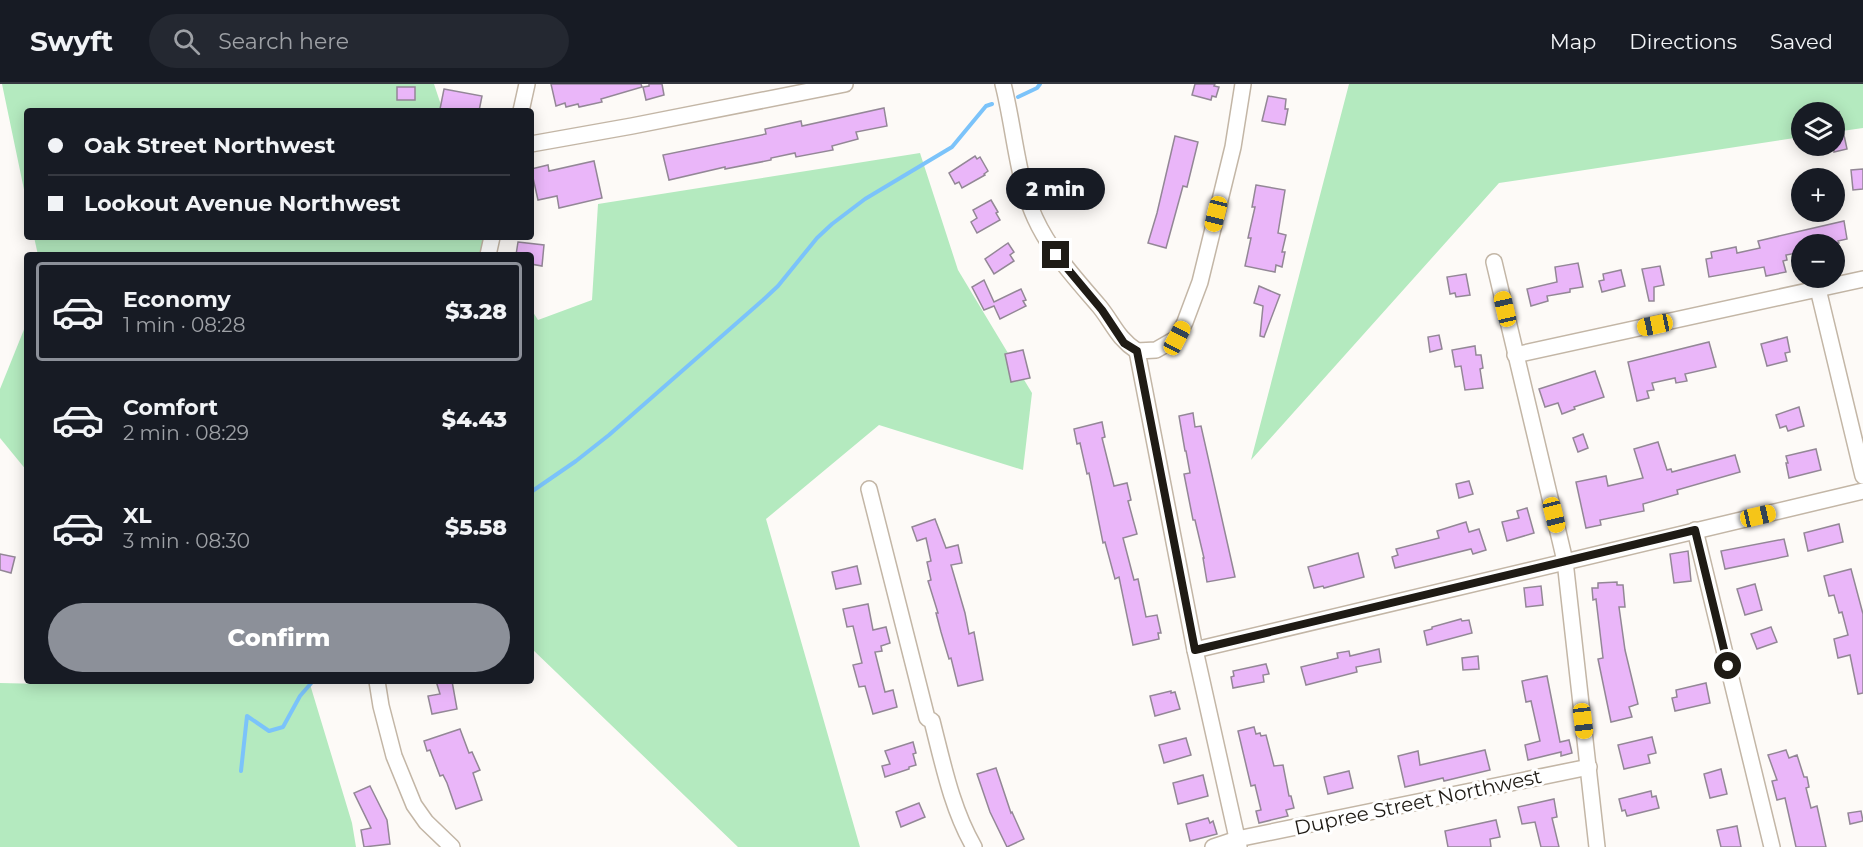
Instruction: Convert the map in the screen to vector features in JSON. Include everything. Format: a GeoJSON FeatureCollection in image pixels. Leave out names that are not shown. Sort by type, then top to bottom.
{"type":"FeatureCollection","features":[{"type":"Feature","properties":{"kind":"street"},"geometry":{"type":"LineString","coordinates":[[522,108],[527,84]]}},
{"type":"Feature","properties":{"kind":"street"},"geometry":{"type":"LineString","coordinates":[[534,143],[845,84]]}},
{"type":"Feature","properties":{"kind":"street"},"geometry":{"type":"LineString","coordinates":[[1003,84],[1025,191],[1035,218],[1056,255],[1102,310],[1124,343],[1137,351],[1156,350],[1177,338],[1185,322],[1200,282],[1233,147],[1243,84]]}},
{"type":"Feature","properties":{"kind":"street"},"geometry":{"type":"LineString","coordinates":[[1494,262],[1565,561],[1597,847]]}},
{"type":"Feature","properties":{"kind":"street"},"geometry":{"type":"LineString","coordinates":[[1515,355],[1863,279]]}},
{"type":"Feature","properties":{"kind":"street"},"geometry":{"type":"LineString","coordinates":[[1818,289],[1863,476]]}},
{"type":"Feature","properties":{"kind":"street"},"geometry":{"type":"LineString","coordinates":[[1137,351],[1195,650],[1238,843]]}},
{"type":"Feature","properties":{"kind":"street"},"geometry":{"type":"LineString","coordinates":[[869,489],[927,718],[932,721],[949,786],[965,831],[974,847]]}},
{"type":"Feature","properties":{"kind":"street"},"geometry":{"type":"LineString","coordinates":[[1195,650],[1863,491]]}},
{"type":"Feature","properties":{"kind":"street"},"geometry":{"type":"LineString","coordinates":[[1695,530],[1772,847]]}},
{"type":"Feature","properties":{"kind":"street"},"geometry":{"type":"LineString","coordinates":[[377,684],[394,756],[414,805],[426,822],[452,847]]}},
{"type":"Feature","properties":{"kind":"street","name":"Dupree Street Northwest"},"geometry":{"type":"LineString","coordinates":[[1213,847],[1589,767]]}},
{"type":"Feature","properties":{"kind":"green space"},"geometry":{"type":"Polygon","coordinates":[[[2,84],[434,84],[442,108],[24,108],[24,190],[2,84]]]}},
{"type":"Feature","properties":{"kind":"green space"},"geometry":{"type":"Polygon","coordinates":[[[1349,84],[1863,84],[1863,128],[1845,131],[1845,102],[1791,102],[1791,139],[1499,183],[1251,460],[1349,84]]]}},
{"type":"Feature","properties":{"kind":"green space"},"geometry":{"type":"Polygon","coordinates":[[[920,153],[958,270],[1032,393],[1023,470],[879,425],[766,519],[860,847],[738,847],[534,651],[534,314],[538,320],[592,300],[598,204],[920,153]]]}},
{"type":"Feature","properties":{"kind":"green space"},"geometry":{"type":"Polygon","coordinates":[[[35,240],[484,240],[492,252],[37,252],[35,240]]]}},
{"type":"Feature","properties":{"kind":"green space"},"geometry":{"type":"Polygon","coordinates":[[[24,329],[24,467],[0,438],[0,389],[24,329]]]}},
{"type":"Feature","properties":{"kind":"green space"},"geometry":{"type":"Polygon","coordinates":[[[0,683],[310,684],[352,823],[356,847],[0,847],[0,683]]]}},
{"type":"Feature","properties":{"kind":"building"},"geometry":{"type":"Polygon","coordinates":[[[551,84],[641,84],[642,87],[601,99],[602,102],[566,107],[565,103],[556,106],[551,84]]]}},
{"type":"Feature","properties":{"kind":"building"},"geometry":{"type":"Polygon","coordinates":[[[649,84],[662,84],[664,95],[646,100],[643,87],[649,84]]]}},
{"type":"Feature","properties":{"kind":"building"},"geometry":{"type":"Polygon","coordinates":[[[1195,84],[1215,84],[1214,86],[1219,87],[1216,97],[1212,96],[1211,100],[1192,95],[1195,84]]]}},
{"type":"Feature","properties":{"kind":"building"},"geometry":{"type":"Polygon","coordinates":[[[397,87],[415,87],[415,100],[397,100],[397,87]]]}},
{"type":"Feature","properties":{"kind":"building"},"geometry":{"type":"Polygon","coordinates":[[[444,89],[482,96],[480,108],[440,108],[444,89]]]}},
{"type":"Feature","properties":{"kind":"building"},"geometry":{"type":"Polygon","coordinates":[[[1268,96],[1286,99],[1285,109],[1288,109],[1285,125],[1262,121],[1268,96]]]}},
{"type":"Feature","properties":{"kind":"building"},"geometry":{"type":"Polygon","coordinates":[[[884,108],[887,126],[856,132],[858,139],[832,146],[833,150],[796,157],[795,153],[771,158],[771,160],[725,169],[725,167],[669,180],[663,155],[766,134],[765,129],[801,121],[802,126],[884,108]]]}},
{"type":"Feature","properties":{"kind":"building"},"geometry":{"type":"Polygon","coordinates":[[[1175,136],[1198,142],[1187,187],[1183,186],[1166,248],[1148,243],[1175,136]]]}},
{"type":"Feature","properties":{"kind":"building"},"geometry":{"type":"Polygon","coordinates":[[[975,156],[977,159],[980,157],[988,171],[962,188],[959,182],[955,184],[949,173],[975,156]]]}},
{"type":"Feature","properties":{"kind":"building"},"geometry":{"type":"Polygon","coordinates":[[[594,161],[602,198],[559,208],[557,196],[538,200],[534,168],[548,165],[549,171],[594,161]]]}},
{"type":"Feature","properties":{"kind":"building"},"geometry":{"type":"Polygon","coordinates":[[[1863,169],[1863,189],[1853,190],[1851,170],[1863,169]]]}},
{"type":"Feature","properties":{"kind":"building"},"geometry":{"type":"Polygon","coordinates":[[[1256,185],[1285,190],[1278,233],[1286,235],[1282,252],[1285,252],[1282,267],[1276,265],[1275,272],[1245,266],[1251,238],[1248,238],[1255,207],[1252,207],[1256,185]]]}},
{"type":"Feature","properties":{"kind":"building"},"geometry":{"type":"Polygon","coordinates":[[[991,200],[1000,220],[977,233],[971,222],[977,218],[973,210],[991,200]]]}},
{"type":"Feature","properties":{"kind":"building"},"geometry":{"type":"Polygon","coordinates":[[[1840,222],[1844,222],[1847,239],[1845,239],[1845,234],[1791,234],[1791,254],[1786,255],[1787,260],[1783,261],[1786,272],[1766,276],[1764,267],[1709,277],[1706,259],[1712,258],[1711,252],[1736,247],[1737,253],[1760,248],[1758,241],[1840,222]]]}},
{"type":"Feature","properties":{"kind":"building"},"geometry":{"type":"Polygon","coordinates":[[[518,242],[544,245],[542,266],[534,265],[534,252],[516,252],[518,242]]]}},
{"type":"Feature","properties":{"kind":"building"},"geometry":{"type":"Polygon","coordinates":[[[1008,243],[1014,252],[1010,255],[1014,261],[994,274],[985,259],[1008,243]]]}},
{"type":"Feature","properties":{"kind":"building"},"geometry":{"type":"Polygon","coordinates":[[[1578,263],[1583,287],[1547,296],[1548,301],[1531,306],[1527,289],[1557,282],[1555,267],[1578,263]]]}},
{"type":"Feature","properties":{"kind":"building"},"geometry":{"type":"Polygon","coordinates":[[[1660,266],[1664,285],[1654,287],[1654,301],[1649,301],[1642,269],[1660,266]]]}},
{"type":"Feature","properties":{"kind":"building"},"geometry":{"type":"Polygon","coordinates":[[[1621,270],[1625,286],[1602,292],[1599,281],[1604,280],[1603,274],[1621,270]]]}},
{"type":"Feature","properties":{"kind":"building"},"geometry":{"type":"Polygon","coordinates":[[[1466,274],[1470,295],[1456,297],[1455,293],[1450,294],[1447,277],[1466,274]]]}},
{"type":"Feature","properties":{"kind":"building"},"geometry":{"type":"Polygon","coordinates":[[[984,280],[994,302],[1021,289],[1026,306],[1000,319],[994,306],[984,310],[972,287],[984,280]]]}},
{"type":"Feature","properties":{"kind":"building"},"geometry":{"type":"Polygon","coordinates":[[[1259,286],[1280,295],[1264,337],[1260,336],[1263,306],[1254,303],[1259,286]]]}},
{"type":"Feature","properties":{"kind":"building"},"geometry":{"type":"Polygon","coordinates":[[[1439,335],[1442,349],[1430,352],[1428,337],[1439,335]]]}},
{"type":"Feature","properties":{"kind":"building"},"geometry":{"type":"Polygon","coordinates":[[[1787,337],[1790,352],[1785,353],[1787,361],[1767,366],[1761,344],[1787,337]]]}},
{"type":"Feature","properties":{"kind":"building"},"geometry":{"type":"Polygon","coordinates":[[[1709,342],[1716,367],[1685,374],[1687,381],[1676,383],[1675,378],[1652,383],[1654,390],[1647,391],[1649,398],[1637,401],[1628,362],[1709,342]]]}},
{"type":"Feature","properties":{"kind":"building"},"geometry":{"type":"Polygon","coordinates":[[[1475,346],[1476,355],[1481,355],[1483,368],[1480,369],[1483,388],[1465,390],[1461,366],[1455,367],[1452,350],[1475,346]]]}},
{"type":"Feature","properties":{"kind":"building"},"geometry":{"type":"Polygon","coordinates":[[[1023,350],[1030,378],[1011,382],[1005,354],[1023,350]]]}},
{"type":"Feature","properties":{"kind":"building"},"geometry":{"type":"Polygon","coordinates":[[[1595,371],[1604,397],[1574,407],[1575,409],[1562,414],[1558,403],[1545,407],[1539,389],[1595,371]]]}},
{"type":"Feature","properties":{"kind":"building"},"geometry":{"type":"Polygon","coordinates":[[[1799,407],[1804,426],[1788,431],[1786,426],[1780,428],[1776,415],[1799,407]]]}},
{"type":"Feature","properties":{"kind":"building"},"geometry":{"type":"Polygon","coordinates":[[[1193,413],[1195,427],[1201,426],[1235,577],[1207,582],[1204,558],[1195,520],[1193,520],[1184,474],[1190,473],[1179,416],[1193,413]]]}},
{"type":"Feature","properties":{"kind":"building"},"geometry":{"type":"Polygon","coordinates":[[[1102,422],[1105,437],[1102,438],[1114,486],[1127,483],[1131,500],[1128,501],[1137,534],[1123,538],[1134,580],[1138,579],[1146,617],[1157,615],[1161,633],[1158,633],[1159,639],[1133,645],[1119,577],[1115,579],[1105,542],[1103,543],[1089,473],[1087,474],[1080,443],[1077,444],[1074,429],[1102,422]]]}},
{"type":"Feature","properties":{"kind":"building"},"geometry":{"type":"Polygon","coordinates":[[[1583,434],[1588,448],[1578,452],[1573,438],[1583,434]]]}},
{"type":"Feature","properties":{"kind":"building"},"geometry":{"type":"Polygon","coordinates":[[[1658,442],[1667,470],[1671,469],[1672,472],[1735,455],[1740,472],[1677,490],[1678,494],[1643,504],[1644,511],[1600,520],[1601,525],[1586,528],[1576,482],[1606,476],[1608,486],[1643,478],[1634,449],[1658,442]]]}},
{"type":"Feature","properties":{"kind":"building"},"geometry":{"type":"Polygon","coordinates":[[[1816,449],[1821,470],[1789,478],[1786,456],[1816,449]]]}},
{"type":"Feature","properties":{"kind":"building"},"geometry":{"type":"Polygon","coordinates":[[[1469,481],[1473,494],[1459,498],[1456,484],[1469,481]]]}},
{"type":"Feature","properties":{"kind":"building"},"geometry":{"type":"Polygon","coordinates":[[[1527,508],[1534,533],[1507,541],[1502,522],[1519,518],[1517,511],[1527,508]]]}},
{"type":"Feature","properties":{"kind":"building"},"geometry":{"type":"Polygon","coordinates":[[[935,519],[946,548],[958,545],[962,563],[951,565],[969,634],[974,632],[983,680],[958,686],[928,581],[931,580],[927,562],[931,561],[926,538],[917,541],[912,527],[935,519]]]}},
{"type":"Feature","properties":{"kind":"building"},"geometry":{"type":"Polygon","coordinates":[[[1466,522],[1469,532],[1479,529],[1486,550],[1473,554],[1471,549],[1395,568],[1392,557],[1398,555],[1396,549],[1439,538],[1437,531],[1466,522]]]}},
{"type":"Feature","properties":{"kind":"building"},"geometry":{"type":"Polygon","coordinates":[[[1839,524],[1843,542],[1808,551],[1804,533],[1839,524]]]}},
{"type":"Feature","properties":{"kind":"building"},"geometry":{"type":"Polygon","coordinates":[[[1784,539],[1788,556],[1725,569],[1721,551],[1784,539]]]}},
{"type":"Feature","properties":{"kind":"building"},"geometry":{"type":"Polygon","coordinates":[[[1688,551],[1691,581],[1674,583],[1670,554],[1688,551]]]}},
{"type":"Feature","properties":{"kind":"building"},"geometry":{"type":"Polygon","coordinates":[[[1358,553],[1364,577],[1324,588],[1323,586],[1314,588],[1308,567],[1358,553]]]}},
{"type":"Feature","properties":{"kind":"building"},"geometry":{"type":"Polygon","coordinates":[[[0,554],[15,557],[11,573],[0,570],[0,554]]]}},
{"type":"Feature","properties":{"kind":"building"},"geometry":{"type":"Polygon","coordinates":[[[857,566],[861,584],[836,589],[832,572],[857,566]]]}},
{"type":"Feature","properties":{"kind":"building"},"geometry":{"type":"Polygon","coordinates":[[[1851,569],[1863,614],[1863,693],[1858,694],[1850,655],[1838,658],[1834,639],[1848,635],[1842,612],[1839,613],[1834,595],[1829,596],[1824,576],[1851,569]]]}},
{"type":"Feature","properties":{"kind":"building"},"geometry":{"type":"Polygon","coordinates":[[[1617,582],[1617,585],[1623,585],[1625,607],[1619,607],[1625,650],[1638,704],[1629,707],[1632,717],[1611,722],[1598,659],[1603,658],[1596,599],[1593,600],[1592,588],[1598,588],[1598,583],[1617,582]]]}},
{"type":"Feature","properties":{"kind":"building"},"geometry":{"type":"Polygon","coordinates":[[[1755,584],[1762,610],[1745,615],[1737,589],[1755,584]]]}},
{"type":"Feature","properties":{"kind":"building"},"geometry":{"type":"Polygon","coordinates":[[[1541,586],[1543,605],[1526,607],[1524,588],[1541,586]]]}},
{"type":"Feature","properties":{"kind":"building"},"geometry":{"type":"Polygon","coordinates":[[[868,604],[873,630],[886,627],[890,643],[881,646],[882,651],[875,652],[885,692],[893,690],[897,707],[873,714],[865,686],[859,687],[853,665],[862,663],[853,626],[847,627],[843,609],[868,604]]]}},
{"type":"Feature","properties":{"kind":"building"},"geometry":{"type":"Polygon","coordinates":[[[1461,619],[1462,621],[1469,620],[1472,633],[1427,645],[1424,631],[1461,619]]]}},
{"type":"Feature","properties":{"kind":"building"},"geometry":{"type":"Polygon","coordinates":[[[1771,627],[1777,642],[1757,649],[1751,634],[1771,627]]]}},
{"type":"Feature","properties":{"kind":"building"},"geometry":{"type":"Polygon","coordinates":[[[1379,649],[1381,662],[1356,667],[1357,672],[1306,685],[1301,667],[1338,658],[1337,653],[1349,651],[1350,656],[1379,649]]]}},
{"type":"Feature","properties":{"kind":"building"},"geometry":{"type":"Polygon","coordinates":[[[1478,656],[1479,669],[1463,670],[1462,658],[1478,656]]]}},
{"type":"Feature","properties":{"kind":"building"},"geometry":{"type":"Polygon","coordinates":[[[1266,664],[1269,674],[1263,675],[1264,682],[1233,688],[1231,677],[1234,676],[1233,671],[1266,664]]]}},
{"type":"Feature","properties":{"kind":"building"},"geometry":{"type":"Polygon","coordinates":[[[1547,676],[1560,742],[1569,740],[1572,753],[1561,756],[1561,752],[1528,760],[1525,745],[1540,741],[1531,701],[1526,702],[1522,681],[1547,676]]]}},
{"type":"Feature","properties":{"kind":"building"},"geometry":{"type":"Polygon","coordinates":[[[1706,683],[1710,703],[1675,711],[1672,698],[1677,697],[1676,690],[1706,683]]]}},
{"type":"Feature","properties":{"kind":"building"},"geometry":{"type":"Polygon","coordinates":[[[437,684],[453,684],[457,709],[432,714],[428,696],[440,694],[437,684]]]}},
{"type":"Feature","properties":{"kind":"building"},"geometry":{"type":"Polygon","coordinates":[[[1171,691],[1171,693],[1175,692],[1180,709],[1155,716],[1150,696],[1171,691]]]}},
{"type":"Feature","properties":{"kind":"building"},"geometry":{"type":"Polygon","coordinates":[[[1254,727],[1256,734],[1266,735],[1274,766],[1283,765],[1289,796],[1291,796],[1294,808],[1286,810],[1288,816],[1259,823],[1256,811],[1261,810],[1255,785],[1251,786],[1238,731],[1254,727]]]}},
{"type":"Feature","properties":{"kind":"building"},"geometry":{"type":"Polygon","coordinates":[[[460,729],[469,753],[472,752],[480,770],[473,773],[482,800],[456,809],[447,783],[443,775],[440,776],[424,741],[460,729]]]}},
{"type":"Feature","properties":{"kind":"building"},"geometry":{"type":"Polygon","coordinates":[[[1652,737],[1656,753],[1648,755],[1650,763],[1624,769],[1618,745],[1652,737]]]}},
{"type":"Feature","properties":{"kind":"building"},"geometry":{"type":"Polygon","coordinates":[[[1186,738],[1191,755],[1164,763],[1159,745],[1186,738]]]}},
{"type":"Feature","properties":{"kind":"building"},"geometry":{"type":"Polygon","coordinates":[[[913,742],[916,765],[885,777],[882,766],[890,764],[885,751],[913,742]]]}},
{"type":"Feature","properties":{"kind":"building"},"geometry":{"type":"Polygon","coordinates":[[[1485,750],[1490,770],[1405,787],[1398,756],[1418,751],[1420,765],[1485,750]]]}},
{"type":"Feature","properties":{"kind":"building"},"geometry":{"type":"Polygon","coordinates":[[[1786,750],[1789,758],[1797,755],[1804,777],[1807,777],[1809,787],[1806,788],[1811,808],[1817,806],[1826,847],[1796,847],[1785,798],[1777,800],[1772,781],[1777,780],[1768,755],[1786,750]]]}},
{"type":"Feature","properties":{"kind":"building"},"geometry":{"type":"Polygon","coordinates":[[[996,768],[1011,813],[1024,839],[1007,847],[990,812],[977,774],[996,768]]]}},
{"type":"Feature","properties":{"kind":"building"},"geometry":{"type":"Polygon","coordinates":[[[1721,769],[1727,794],[1710,798],[1704,774],[1721,769]]]}},
{"type":"Feature","properties":{"kind":"building"},"geometry":{"type":"Polygon","coordinates":[[[1349,771],[1353,788],[1328,794],[1324,777],[1349,771]]]}},
{"type":"Feature","properties":{"kind":"building"},"geometry":{"type":"Polygon","coordinates":[[[1203,775],[1208,796],[1178,804],[1173,783],[1203,775]]]}},
{"type":"Feature","properties":{"kind":"building"},"geometry":{"type":"Polygon","coordinates":[[[370,786],[387,820],[390,844],[364,847],[361,830],[371,828],[354,793],[370,786]]]}},
{"type":"Feature","properties":{"kind":"building"},"geometry":{"type":"Polygon","coordinates":[[[1651,791],[1652,797],[1656,796],[1659,808],[1627,816],[1625,810],[1622,811],[1619,799],[1651,791]]]}},
{"type":"Feature","properties":{"kind":"building"},"geometry":{"type":"Polygon","coordinates":[[[1554,799],[1557,817],[1552,818],[1559,847],[1541,847],[1535,822],[1522,824],[1518,807],[1554,799]]]}},
{"type":"Feature","properties":{"kind":"building"},"geometry":{"type":"Polygon","coordinates":[[[919,803],[925,817],[901,827],[896,812],[919,803]]]}},
{"type":"Feature","properties":{"kind":"building"},"geometry":{"type":"Polygon","coordinates":[[[1861,811],[1863,821],[1850,824],[1848,813],[1861,811]]]}},
{"type":"Feature","properties":{"kind":"building"},"geometry":{"type":"Polygon","coordinates":[[[1208,818],[1210,823],[1213,821],[1217,834],[1190,841],[1186,824],[1208,818]]]}},
{"type":"Feature","properties":{"kind":"building"},"geometry":{"type":"Polygon","coordinates":[[[1496,820],[1500,837],[1490,839],[1491,847],[1448,847],[1445,831],[1496,820]]]}},
{"type":"Feature","properties":{"kind":"building"},"geometry":{"type":"Polygon","coordinates":[[[1737,826],[1741,847],[1721,847],[1717,830],[1737,826]]]}},
{"type":"Feature","properties":{"kind":"waterway"},"geometry":{"type":"LineString","coordinates":[[1018,97],[1037,88],[1040,84]]}},
{"type":"Feature","properties":{"kind":"waterway"},"geometry":{"type":"LineString","coordinates":[[534,490],[609,435],[763,300],[832,224],[865,199],[952,147],[986,106],[992,104]]}},
{"type":"Feature","properties":{"kind":"waterway"},"geometry":{"type":"LineString","coordinates":[[241,771],[247,716],[269,731],[283,727],[300,696],[310,684]]}},
{"type":"Feature","properties":{"kind":"route"},"geometry":{"type":"LineString","coordinates":[[1056,255],[1102,310],[1124,343],[1137,351],[1195,650],[1695,530],[1728,666]]}}]}
